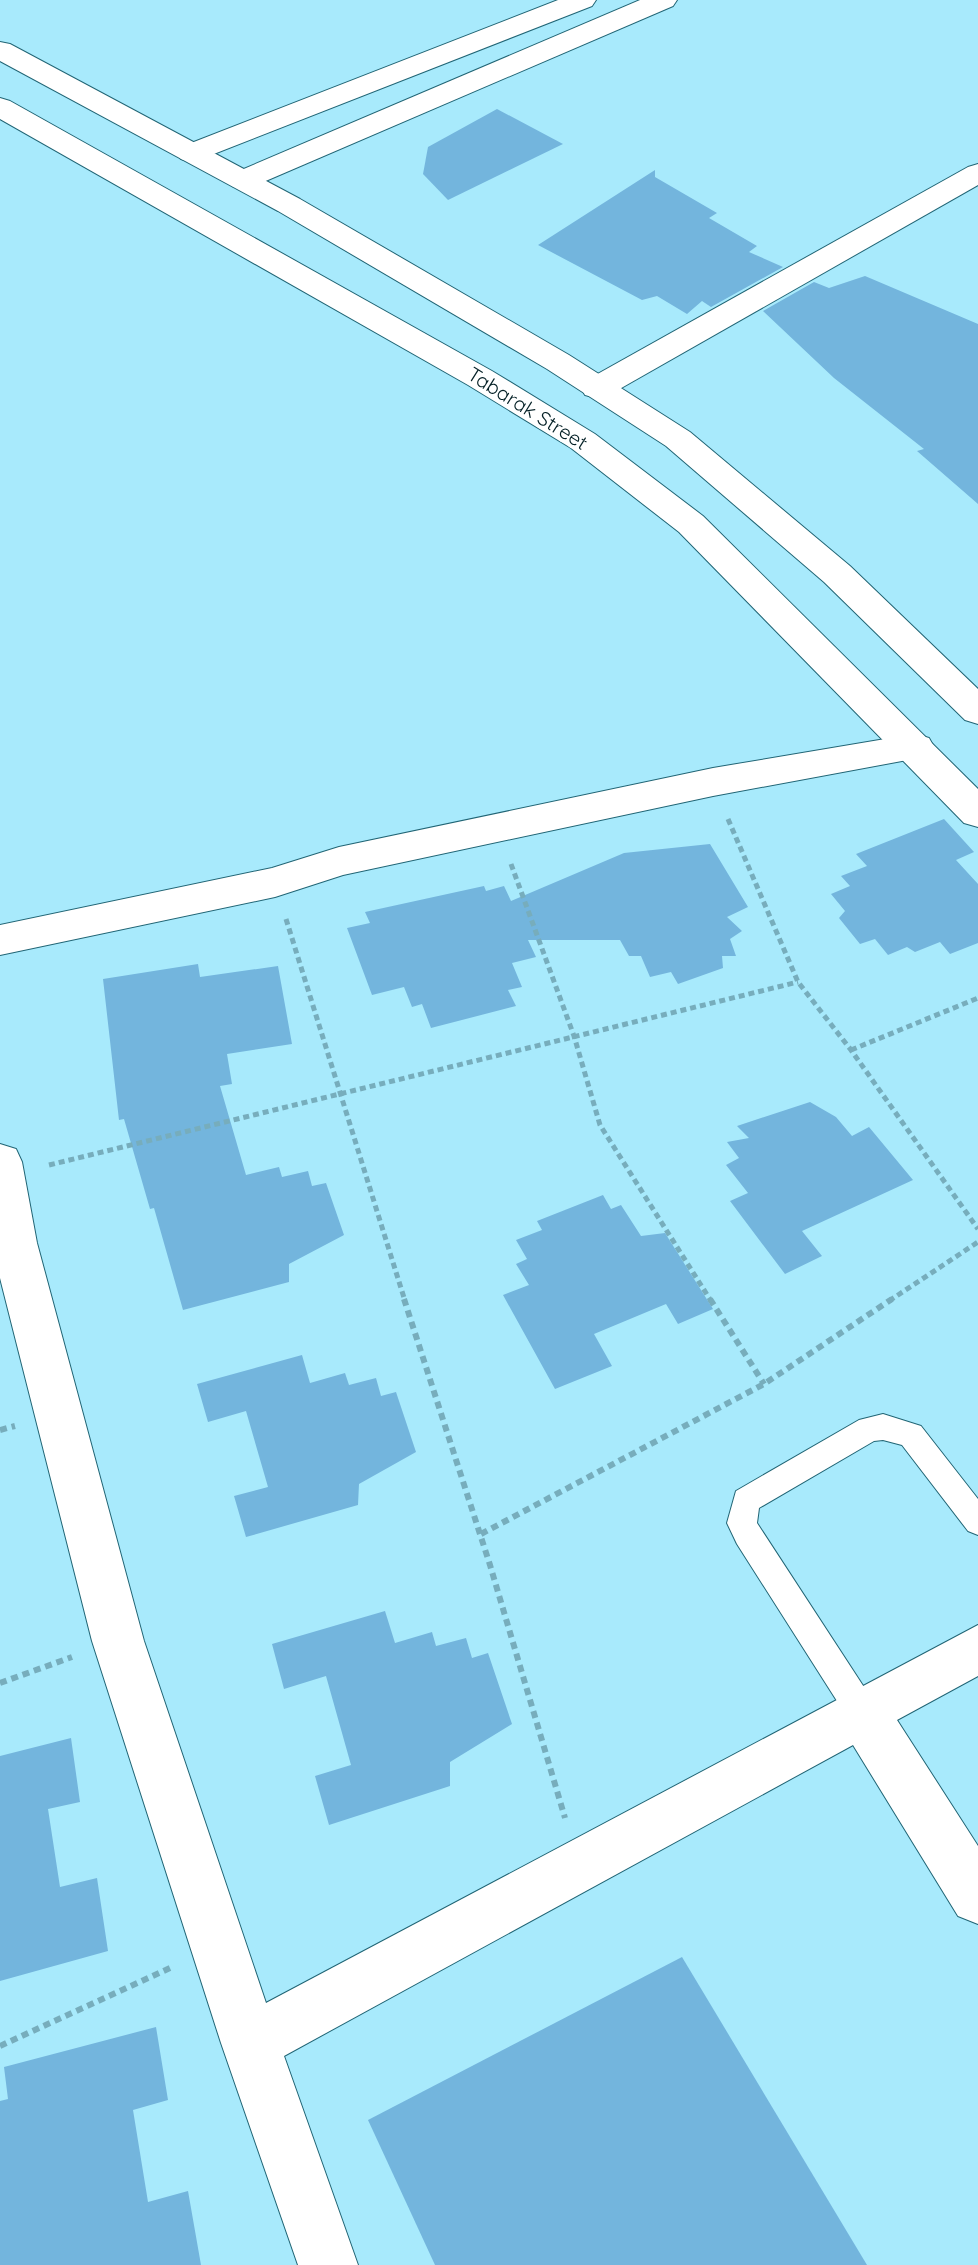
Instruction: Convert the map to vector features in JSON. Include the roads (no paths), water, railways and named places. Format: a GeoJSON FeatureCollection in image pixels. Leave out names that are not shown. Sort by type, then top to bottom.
{"type":"FeatureCollection","features":[{"type":"Feature","properties":{"kind":"street"},"geometry":{"type":"LineString","coordinates":[[191,153],[582,0]]}},
{"type":"Feature","properties":{"kind":"street"},"geometry":{"type":"LineString","coordinates":[[243,180],[663,0]]}},
{"type":"Feature","properties":{"kind":"street"},"geometry":{"type":"LineString","coordinates":[[0,51],[289,205],[506,332],[678,439],[837,574],[978,711]]}},
{"type":"Feature","properties":{"kind":"street","name":"Tabarak Street"},"geometry":{"type":"LineString","coordinates":[[0,107],[450,361],[583,441],[691,524],[978,813]]}},
{"type":"Feature","properties":{"kind":"street"},"geometry":{"type":"LineString","coordinates":[[597,388],[978,173]]}},
{"type":"Feature","properties":{"kind":"street"},"geometry":{"type":"LineString","coordinates":[[229,236],[289,205]]}},
{"type":"Feature","properties":{"kind":"street"},"geometry":{"type":"LineString","coordinates":[[450,361],[506,332]]}},
{"type":"Feature","properties":{"kind":"street"},"geometry":{"type":"LineString","coordinates":[[0,940],[275,882],[339,861],[713,782],[915,747]]}},
{"type":"Feature","properties":{"kind":"street"},"geometry":{"type":"LineString","coordinates":[[1,1169],[14,1243],[118,1641],[250,2043],[328,2265]]}},
{"type":"Feature","properties":{"kind":"street"},"geometry":{"type":"LineString","coordinates":[[250,2043],[978,1649]]}},
{"type":"Feature","properties":{"kind":"street"},"geometry":{"type":"LineString","coordinates":[[862,1712],[978,1896]]}},
{"type":"Feature","properties":{"kind":"lane"},"geometry":{"type":"LineString","coordinates":[[862,1712],[747,1535],[742,1523],[746,1500],[869,1429],[883,1427],[911,1435],[978,1522]]}}]}
